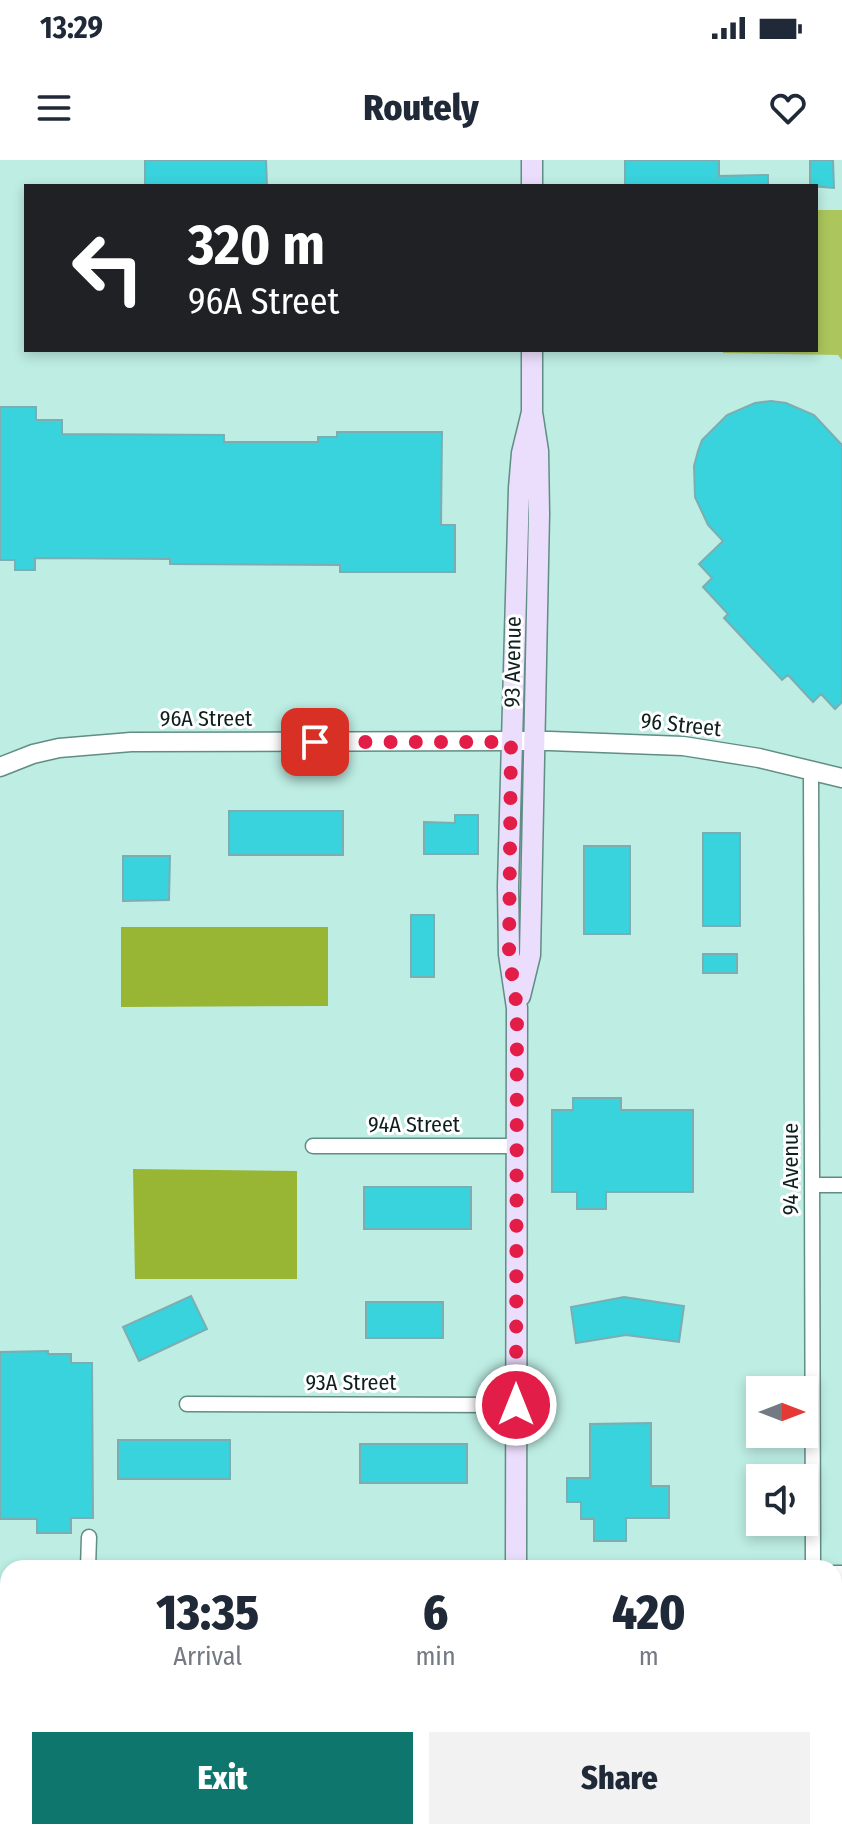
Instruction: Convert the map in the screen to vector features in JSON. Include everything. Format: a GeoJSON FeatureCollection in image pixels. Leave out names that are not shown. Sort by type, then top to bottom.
{"type":"FeatureCollection","features":[{"type":"Feature","properties":{"kind":"main road"},"geometry":{"type":"LineString","coordinates":[[532,160],[532,184]]}},
{"type":"Feature","properties":{"kind":"main road","name":"93 Avenue"},"geometry":{"type":"LineString","coordinates":[[517,1008],[530,955],[535,741],[539,514],[538,451],[532,412],[532,352]]}},
{"type":"Feature","properties":{"kind":"main road","name":"93 Avenue"},"geometry":{"type":"LineString","coordinates":[[516,1560],[517,1008],[509,954],[511,742],[519,488],[522,453],[532,412]]}},
{"type":"Feature","properties":{"kind":"street","name":"96A Street"},"geometry":{"type":"LineString","coordinates":[[0,767],[59,748],[131,742],[511,742]]}},
{"type":"Feature","properties":{"kind":"street","name":"96 Street"},"geometry":{"type":"LineString","coordinates":[[511,742],[683,746],[759,758],[842,778]]}},
{"type":"Feature","properties":{"kind":"street","name":"94 Avenue"},"geometry":{"type":"LineString","coordinates":[[811,771],[813,1560]]}},
{"type":"Feature","properties":{"kind":"street","name":"94A Street"},"geometry":{"type":"LineString","coordinates":[[313,1146],[516,1146]]}},
{"type":"Feature","properties":{"kind":"street"},"geometry":{"type":"LineString","coordinates":[[812,1185],[842,1185]]}},
{"type":"Feature","properties":{"kind":"street","name":"93A Street"},"geometry":{"type":"LineString","coordinates":[[187,1404],[516,1405]]}},
{"type":"Feature","properties":{"kind":"street"},"geometry":{"type":"LineString","coordinates":[[88,1560],[89,1537]]}},
{"type":"Feature","properties":{"kind":"green space"},"geometry":{"type":"Polygon","coordinates":[[[818,210],[842,210],[842,360],[838,355],[723,353],[818,352],[818,210]]]}},
{"type":"Feature","properties":{"kind":"green space"},"geometry":{"type":"Polygon","coordinates":[[[121,927],[328,927],[328,1006],[121,1007],[121,927]]]}},
{"type":"Feature","properties":{"kind":"green space"},"geometry":{"type":"Polygon","coordinates":[[[133,1169],[297,1171],[297,1279],[135,1279],[133,1169]]]}},
{"type":"Feature","properties":{"kind":"building"},"geometry":{"type":"Polygon","coordinates":[[[145,160],[266,160],[267,184],[145,184],[145,160]]]}},
{"type":"Feature","properties":{"kind":"building"},"geometry":{"type":"Polygon","coordinates":[[[625,160],[719,160],[719,176],[768,175],[768,184],[625,184],[625,160]]]}},
{"type":"Feature","properties":{"kind":"building"},"geometry":{"type":"Polygon","coordinates":[[[810,160],[833,160],[834,188],[810,184],[810,160]]]}},
{"type":"Feature","properties":{"kind":"building"},"geometry":{"type":"Polygon","coordinates":[[[755,403],[786,403],[814,415],[842,445],[842,702],[835,709],[821,694],[813,702],[788,675],[782,680],[724,618],[728,614],[703,587],[712,578],[699,564],[723,541],[708,525],[695,497],[694,466],[702,440],[727,415],[755,403]]]}},
{"type":"Feature","properties":{"kind":"building"},"geometry":{"type":"Polygon","coordinates":[[[0,407],[36,407],[36,420],[62,420],[62,434],[224,435],[224,442],[318,442],[318,437],[337,437],[337,432],[442,432],[441,525],[455,525],[455,572],[340,572],[340,565],[170,564],[170,559],[35,558],[35,570],[15,570],[15,560],[0,560],[0,407]]]}},
{"type":"Feature","properties":{"kind":"building"},"geometry":{"type":"Polygon","coordinates":[[[229,811],[343,811],[343,855],[229,855],[229,811]]]}},
{"type":"Feature","properties":{"kind":"building"},"geometry":{"type":"Polygon","coordinates":[[[455,815],[478,815],[478,854],[424,854],[424,822],[455,823],[455,815]]]}},
{"type":"Feature","properties":{"kind":"building"},"geometry":{"type":"Polygon","coordinates":[[[703,833],[740,833],[740,926],[703,926],[703,833]]]}},
{"type":"Feature","properties":{"kind":"building"},"geometry":{"type":"Polygon","coordinates":[[[584,846],[630,846],[630,934],[584,934],[584,846]]]}},
{"type":"Feature","properties":{"kind":"building"},"geometry":{"type":"Polygon","coordinates":[[[123,856],[170,856],[169,900],[123,901],[123,856]]]}},
{"type":"Feature","properties":{"kind":"building"},"geometry":{"type":"Polygon","coordinates":[[[411,915],[434,915],[434,977],[411,977],[411,915]]]}},
{"type":"Feature","properties":{"kind":"building"},"geometry":{"type":"Polygon","coordinates":[[[703,954],[737,954],[737,973],[703,973],[703,954]]]}},
{"type":"Feature","properties":{"kind":"building"},"geometry":{"type":"Polygon","coordinates":[[[573,1098],[621,1098],[621,1110],[693,1110],[693,1192],[606,1192],[606,1209],[577,1209],[577,1192],[552,1192],[552,1110],[573,1110],[573,1098]]]}},
{"type":"Feature","properties":{"kind":"building"},"geometry":{"type":"Polygon","coordinates":[[[364,1187],[471,1187],[471,1229],[364,1229],[364,1187]]]}},
{"type":"Feature","properties":{"kind":"building"},"geometry":{"type":"Polygon","coordinates":[[[191,1296],[207,1329],[139,1361],[123,1327],[191,1296]]]}},
{"type":"Feature","properties":{"kind":"building"},"geometry":{"type":"Polygon","coordinates":[[[624,1297],[684,1306],[679,1342],[626,1335],[576,1343],[571,1307],[624,1297]]]}},
{"type":"Feature","properties":{"kind":"building"},"geometry":{"type":"Polygon","coordinates":[[[366,1302],[443,1302],[443,1338],[366,1338],[366,1302]]]}},
{"type":"Feature","properties":{"kind":"building"},"geometry":{"type":"Polygon","coordinates":[[[48,1351],[48,1354],[71,1354],[71,1363],[92,1363],[93,1518],[71,1518],[71,1533],[37,1533],[37,1519],[0,1519],[0,1352],[48,1351]]]}},
{"type":"Feature","properties":{"kind":"building"},"geometry":{"type":"Polygon","coordinates":[[[651,1423],[651,1486],[669,1486],[669,1518],[626,1518],[626,1541],[594,1541],[594,1519],[581,1519],[581,1502],[567,1502],[567,1478],[590,1478],[590,1424],[651,1423]]]}},
{"type":"Feature","properties":{"kind":"building"},"geometry":{"type":"Polygon","coordinates":[[[118,1440],[230,1440],[230,1479],[118,1479],[118,1440]]]}},
{"type":"Feature","properties":{"kind":"building"},"geometry":{"type":"Polygon","coordinates":[[[360,1444],[467,1444],[467,1483],[360,1483],[360,1444]]]}},
{"type":"Feature","properties":{"kind":"route"},"geometry":{"type":"LineString","coordinates":[[315,742],[511,742],[508,886],[509,954],[517,1008],[516,1405]]}}]}
